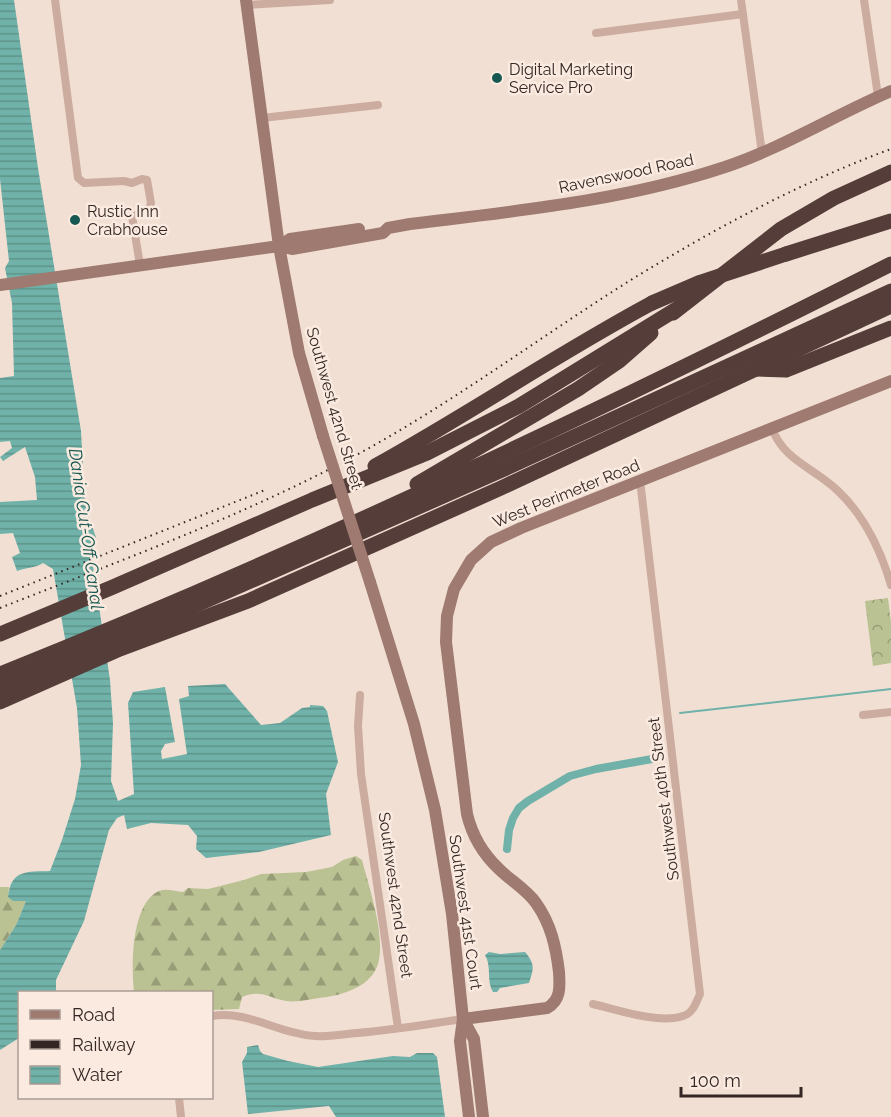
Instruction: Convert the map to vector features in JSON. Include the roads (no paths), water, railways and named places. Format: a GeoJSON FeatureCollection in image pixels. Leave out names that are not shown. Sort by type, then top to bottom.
{"type":"FeatureCollection","features":[{"type":"Feature","properties":{"kind":"highway"},"geometry":{"type":"LineString","coordinates":[[399,494],[578,389],[619,361],[680,308],[788,225],[834,198],[891,172]]}},
{"type":"Feature","properties":{"kind":"highway"},"geometry":{"type":"LineString","coordinates":[[312,500],[420,441],[597,333],[652,303],[701,282],[891,221]]}},
{"type":"Feature","properties":{"kind":"highway"},"geometry":{"type":"LineString","coordinates":[[119,634],[399,494],[614,394],[891,256]]}},
{"type":"Feature","properties":{"kind":"highway"},"geometry":{"type":"LineString","coordinates":[[0,674],[58,659],[119,634],[616,400],[891,264]]}},
{"type":"Feature","properties":{"kind":"highway"},"geometry":{"type":"LineString","coordinates":[[0,688],[58,659],[501,471],[891,291]]}},
{"type":"Feature","properties":{"kind":"highway"},"geometry":{"type":"LineString","coordinates":[[119,634],[248,601],[501,488],[891,306]]}},
{"type":"Feature","properties":{"kind":"highway"},"geometry":{"type":"LineString","coordinates":[[0,634],[427,453],[519,406],[680,308]]}},
{"type":"Feature","properties":{"kind":"highway"},"geometry":{"type":"LineString","coordinates":[[754,369],[786,370],[891,328]]}},
{"type":"Feature","properties":{"kind":"highway"},"geometry":{"type":"LineString","coordinates":[[0,666],[58,659]]}},
{"type":"Feature","properties":{"kind":"highway"},"geometry":{"type":"LineString","coordinates":[[0,702],[58,659]]}},
{"type":"Feature","properties":{"kind":"street"},"geometry":{"type":"LineString","coordinates":[[55,0],[78,178],[84,183],[132,183],[142,179],[147,180],[151,203],[148,212],[132,216],[140,265]]}},
{"type":"Feature","properties":{"kind":"street"},"geometry":{"type":"LineString","coordinates":[[246,2],[330,0]]}},
{"type":"Feature","properties":{"kind":"street"},"geometry":{"type":"LineString","coordinates":[[741,0],[762,153]]}},
{"type":"Feature","properties":{"kind":"street"},"geometry":{"type":"LineString","coordinates":[[864,0],[878,96]]}},
{"type":"Feature","properties":{"kind":"street","name":"Southwest 42nd Street"},"geometry":{"type":"LineString","coordinates":[[246,2],[279,246],[299,354],[414,724],[435,810]]}},
{"type":"Feature","properties":{"kind":"street"},"geometry":{"type":"LineString","coordinates":[[596,33],[743,14]]}},
{"type":"Feature","properties":{"kind":"street","name":"Ravenswood Road"},"geometry":{"type":"LineString","coordinates":[[2,285],[279,246],[292,249],[383,233],[388,228],[614,196],[672,184],[762,153],[891,91]]}},
{"type":"Feature","properties":{"kind":"street"},"geometry":{"type":"LineString","coordinates":[[262,118],[378,105]]}},
{"type":"Feature","properties":{"kind":"street","name":"West Perimeter Road"},"geometry":{"type":"LineString","coordinates":[[463,1019],[543,1010],[555,1002],[559,992],[554,941],[545,918],[532,898],[488,856],[472,831],[467,814],[446,642],[447,616],[454,589],[471,560],[490,542],[539,520],[891,381]]}},
{"type":"Feature","properties":{"kind":"street"},"geometry":{"type":"LineString","coordinates":[[772,428],[784,450],[827,482],[844,497],[855,511],[879,551],[891,585]]}},
{"type":"Feature","properties":{"kind":"street","name":"Southwest 40th Street"},"geometry":{"type":"LineString","coordinates":[[592,1004],[656,1018],[684,1016],[693,1009],[700,994],[640,480]]}},
{"type":"Feature","properties":{"kind":"street","name":"Southwest 42nd Street"},"geometry":{"type":"LineString","coordinates":[[360,695],[358,726],[361,774],[399,1028]]}},
{"type":"Feature","properties":{"kind":"street"},"geometry":{"type":"LineString","coordinates":[[863,715],[891,712]]}},
{"type":"Feature","properties":{"kind":"street","name":"Southwest 41st Court"},"geometry":{"type":"LineString","coordinates":[[435,810],[452,914],[463,1019],[460,1041],[469,1117]]}},
{"type":"Feature","properties":{"kind":"street"},"geometry":{"type":"LineString","coordinates":[[213,1016],[222,1014],[244,1016],[291,1032],[317,1036],[463,1019]]}},
{"type":"Feature","properties":{"kind":"street","name":"Southwest 41st Court"},"geometry":{"type":"LineString","coordinates":[[463,1019],[474,1039],[483,1117]]}},
{"type":"Feature","properties":{"kind":"street"},"geometry":{"type":"LineString","coordinates":[[179,1099],[181,1117]]}},
{"type":"Feature","properties":{"kind":"water","name":"Dania Cut-Off Canal"},"geometry":{"type":"Polygon","coordinates":[[[0,0],[14,0],[38,168],[81,431],[85,504],[97,541],[91,553],[110,680],[113,723],[111,781],[118,801],[134,794],[128,703],[133,692],[165,687],[175,742],[165,744],[161,751],[162,759],[187,754],[179,699],[189,696],[188,686],[225,684],[261,725],[280,723],[310,705],[323,706],[327,711],[338,762],[326,794],[331,835],[259,852],[206,858],[196,849],[197,836],[188,825],[151,823],[127,829],[124,815],[117,818],[109,830],[84,921],[56,980],[56,991],[18,991],[18,1039],[0,1050],[0,950],[16,925],[26,901],[13,901],[8,897],[10,888],[13,881],[22,874],[50,871],[75,799],[81,765],[77,708],[53,569],[43,563],[17,571],[12,557],[20,553],[13,533],[0,534],[0,502],[37,500],[35,477],[25,447],[3,461],[0,457],[12,448],[10,441],[0,442],[0,378],[14,376],[12,303],[5,268],[9,261],[0,179],[0,0]]]}},
{"type":"Feature","properties":{"kind":"water"},"geometry":{"type":"Polygon","coordinates":[[[489,952],[500,954],[525,952],[533,966],[529,983],[500,988],[497,992],[493,992],[485,955],[489,952]]]}},
{"type":"Feature","properties":{"kind":"water"},"geometry":{"type":"Polygon","coordinates":[[[258,1045],[263,1054],[318,1067],[393,1056],[410,1057],[417,1053],[433,1053],[437,1057],[445,1117],[336,1117],[329,1106],[248,1114],[242,1062],[247,1053],[247,1047],[258,1045]]]}},
{"type":"Feature","properties":{"kind":"waterway"},"geometry":{"type":"LineString","coordinates":[[680,713],[891,689]]}},
{"type":"Feature","properties":{"kind":"waterway"},"geometry":{"type":"LineString","coordinates":[[507,849],[513,818],[519,808],[528,801],[570,776],[652,759]]}},
{"type":"Feature","properties":{"kind":"railway"},"geometry":{"type":"LineString","coordinates":[[0,608],[202,528],[350,459],[427,414],[604,297],[696,241],[792,191],[891,149]]}},
{"type":"Feature","properties":{"kind":"railway"},"geometry":{"type":"LineString","coordinates":[[0,596],[265,490]]}},
{"type":"Feature","properties":{"kind":"place","name":"Digital Marketing Service Pro"},"geometry":{"type":"Point","coordinates":[497,78]}},
{"type":"Feature","properties":{"kind":"place","name":"Rustic Inn Crabhouse"},"geometry":{"type":"Point","coordinates":[75,220]}}]}
